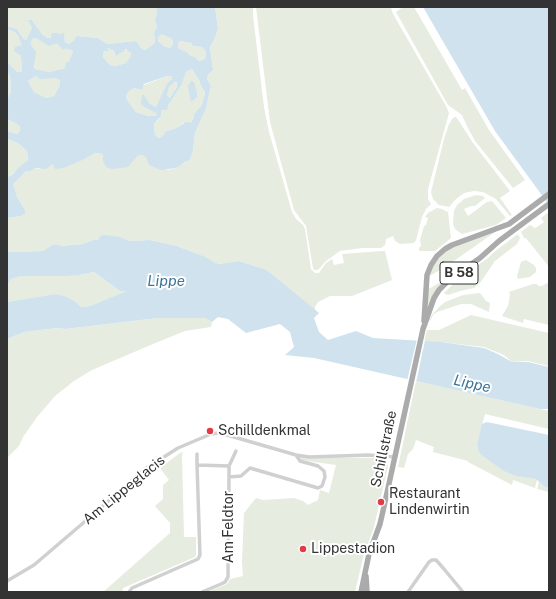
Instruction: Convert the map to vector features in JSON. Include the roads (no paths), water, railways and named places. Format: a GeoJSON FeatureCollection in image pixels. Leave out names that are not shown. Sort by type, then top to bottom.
{"type":"FeatureCollection","features":[{"type":"Feature","properties":{"kind":"main road","name":"B 58"},"geometry":{"type":"LineString","coordinates":[[423,329],[427,275],[437,256],[452,245],[509,224],[549,194]]}},
{"type":"Feature","properties":{"kind":"main road","name":"B 58"},"geometry":{"type":"LineString","coordinates":[[423,329],[430,308],[439,290],[450,279],[480,258],[513,230],[549,204]]}},
{"type":"Feature","properties":{"kind":"main road","name":"Schillstraße"},"geometry":{"type":"LineString","coordinates":[[361,591],[370,554],[380,524],[423,329]]}},
{"type":"Feature","properties":{"kind":"main road","name":"Schillstraße"},"geometry":{"type":"LineString","coordinates":[[365,573],[367,592]]}},
{"type":"Feature","properties":{"kind":"street","name":"Am Lippeglacis"},"geometry":{"type":"LineString","coordinates":[[7,581],[34,565],[145,469],[168,454],[195,440],[211,434],[219,433],[296,455],[368,455],[395,457]]}},
{"type":"Feature","properties":{"kind":"street"},"geometry":{"type":"LineString","coordinates":[[229,477],[229,466],[236,451]]}},
{"type":"Feature","properties":{"kind":"street"},"geometry":{"type":"LineString","coordinates":[[129,592],[132,588],[198,559],[200,555],[197,454]]}},
{"type":"Feature","properties":{"kind":"street","name":"Am Feldtor"},"geometry":{"type":"LineString","coordinates":[[202,592],[225,582],[228,577],[229,477],[241,476],[250,468],[318,488],[322,486],[325,477],[324,471],[318,466],[300,461],[296,455]]}},
{"type":"Feature","properties":{"kind":"street"},"geometry":{"type":"LineString","coordinates":[[197,465],[229,466]]}},
{"type":"Feature","properties":{"kind":"street"},"geometry":{"type":"LineString","coordinates":[[408,592],[432,560],[436,560],[463,592]]}},
{"type":"Feature","properties":{"kind":"water"},"geometry":{"type":"Polygon","coordinates":[[[156,7],[215,7],[218,28],[210,47],[213,70],[208,75],[207,79],[211,86],[206,109],[195,133],[193,150],[190,159],[176,168],[161,170],[149,165],[146,157],[139,155],[128,167],[112,169],[106,167],[103,161],[103,154],[95,153],[63,168],[55,169],[53,164],[46,169],[35,168],[31,171],[26,171],[13,184],[17,197],[24,208],[25,213],[21,216],[7,218],[7,178],[28,160],[27,151],[18,143],[7,139],[7,131],[17,134],[20,131],[20,127],[7,119],[7,100],[11,92],[7,62],[17,72],[22,72],[21,56],[14,51],[15,47],[22,45],[15,32],[7,29],[7,26],[17,29],[26,40],[32,28],[28,20],[32,20],[42,34],[48,38],[51,37],[52,33],[64,33],[65,42],[69,44],[77,36],[98,38],[107,44],[135,41],[145,50],[155,43],[154,33],[157,27],[155,20],[157,12],[156,7]],[[162,34],[158,38],[158,41],[164,46],[170,48],[173,44],[172,39],[162,34]],[[36,38],[32,39],[31,45],[36,52],[35,69],[49,72],[65,68],[66,63],[69,62],[73,51],[68,49],[63,50],[58,44],[49,46],[36,38]],[[180,41],[178,43],[178,48],[187,52],[199,61],[205,59],[206,52],[202,47],[193,46],[191,43],[180,41]],[[107,48],[109,51],[105,51],[103,53],[103,57],[112,66],[126,63],[131,56],[131,53],[126,49],[116,56],[113,50],[107,48]],[[192,69],[186,72],[182,84],[167,110],[161,110],[161,116],[154,124],[155,135],[159,138],[163,136],[166,131],[174,129],[186,122],[191,123],[195,113],[202,105],[205,93],[192,69]],[[36,76],[28,81],[34,92],[46,98],[54,96],[60,85],[60,80],[55,78],[40,79],[36,76]],[[167,76],[144,84],[142,90],[134,88],[128,92],[126,97],[127,100],[136,112],[148,116],[157,116],[156,113],[141,104],[142,95],[144,95],[149,103],[156,107],[167,84],[172,79],[172,76],[167,76]],[[175,82],[169,87],[167,95],[170,98],[177,87],[177,83],[175,82]]]}},
{"type":"Feature","properties":{"kind":"water"},"geometry":{"type":"Polygon","coordinates":[[[423,7],[549,7],[549,205],[495,131],[423,7]]]}},
{"type":"Feature","properties":{"kind":"water"},"geometry":{"type":"Polygon","coordinates":[[[191,81],[194,82],[197,97],[191,102],[188,86],[191,81]]]}},
{"type":"Feature","properties":{"kind":"water","name":"Lippe"},"geometry":{"type":"Polygon","coordinates":[[[100,236],[120,237],[130,241],[150,240],[177,246],[219,264],[239,261],[264,269],[319,313],[314,318],[319,332],[328,340],[356,331],[373,338],[441,342],[484,348],[512,362],[528,362],[549,367],[549,409],[540,409],[314,358],[285,355],[294,347],[290,332],[280,324],[246,333],[228,319],[218,317],[212,322],[205,318],[158,318],[65,329],[57,328],[24,332],[7,339],[7,302],[55,294],[64,296],[76,302],[81,307],[90,306],[127,291],[120,291],[94,272],[65,276],[21,276],[11,279],[7,286],[7,251],[43,251],[52,245],[56,244],[61,246],[83,244],[98,240],[100,236]]]}},
{"type":"Feature","properties":{"kind":"water"},"geometry":{"type":"Polygon","coordinates":[[[487,422],[549,435],[549,487],[545,487],[537,480],[516,476],[504,471],[479,452],[477,444],[482,424],[487,422]]]}},
{"type":"Feature","properties":{"kind":"place","name":"Schilldenkmal"},"geometry":{"type":"Point","coordinates":[210,431]}},
{"type":"Feature","properties":{"kind":"place","name":"Restaurant Lindenwirtin"},"geometry":{"type":"Point","coordinates":[381,502]}},
{"type":"Feature","properties":{"kind":"place","name":"Lippestadion"},"geometry":{"type":"Point","coordinates":[303,549]}}]}
